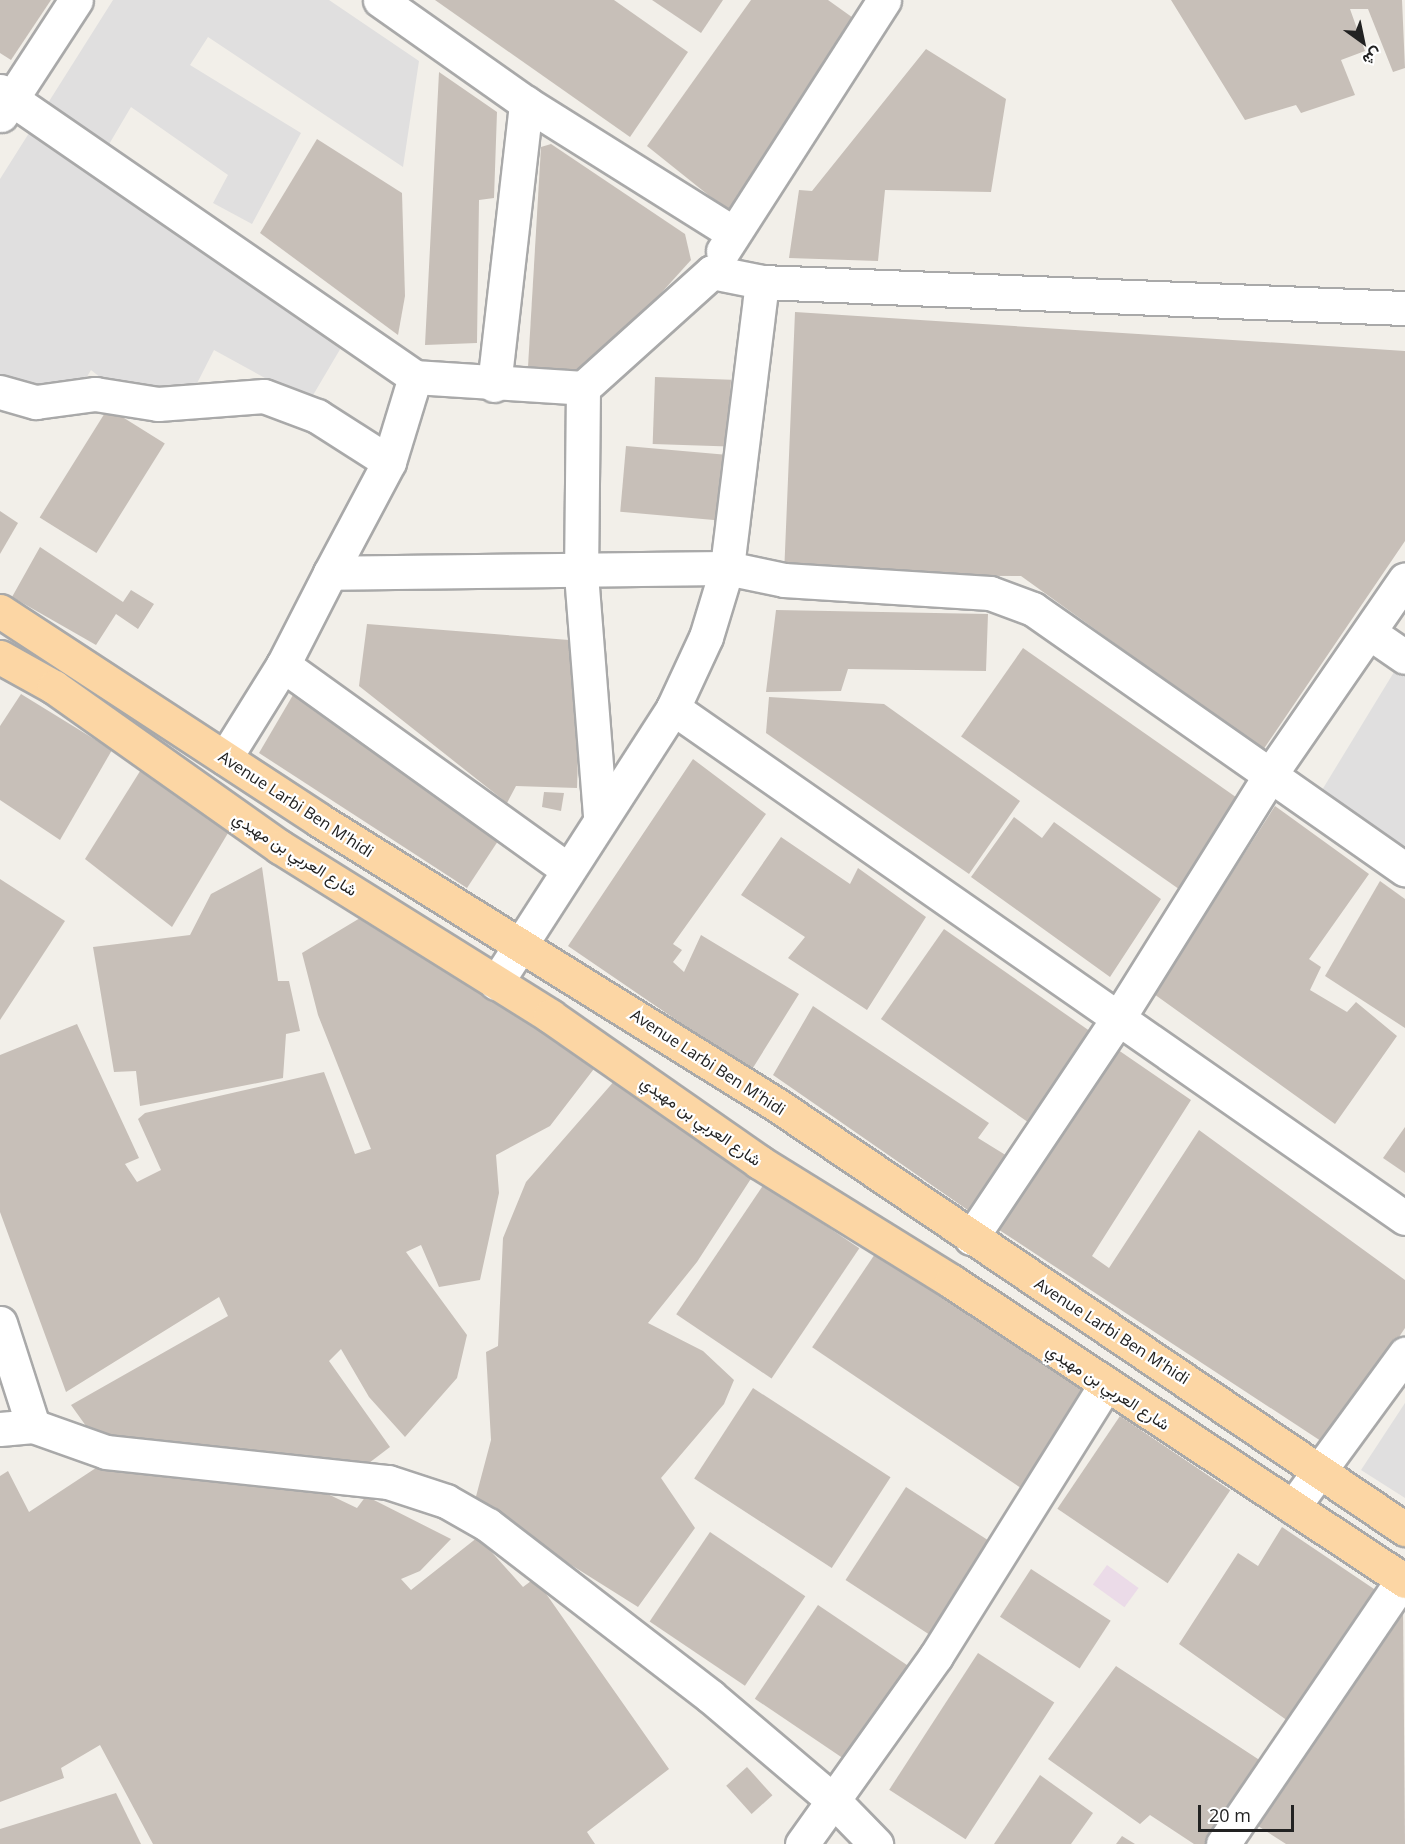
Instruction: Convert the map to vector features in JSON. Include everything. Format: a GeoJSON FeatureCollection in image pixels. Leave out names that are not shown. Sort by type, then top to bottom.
{"type":"FeatureCollection","features":[{"type":"Feature","properties":{"kind":"main road","name":"Avenue Larbi Ben M'hidi"},"geometry":{"type":"LineString","coordinates":[[0,611],[225,758],[521,941],[777,1105],[971,1238],[1405,1528]]}},
{"type":"Feature","properties":{"kind":"main road","name":"شارع العربي بن مهيدي"},"geometry":{"type":"LineString","coordinates":[[3,664],[54,687],[280,847],[496,983],[759,1162],[951,1281],[1106,1386],[1404,1580]]}},
{"type":"Feature","properties":{"kind":"street"},"geometry":{"type":"LineString","coordinates":[[76,0],[4,102],[415,377],[494,386],[583,388],[712,272],[733,233],[884,0]]}},
{"type":"Feature","properties":{"kind":"street"},"geometry":{"type":"LineString","coordinates":[[380,0],[526,103],[733,233]]}},
{"type":"Feature","properties":{"kind":"street"},"geometry":{"type":"LineString","coordinates":[[494,386],[526,103]]}},
{"type":"Feature","properties":{"kind":"street"},"geometry":{"type":"LineString","coordinates":[[712,272],[762,282],[1405,308]]}},
{"type":"Feature","properties":{"kind":"street"},"geometry":{"type":"LineString","coordinates":[[496,983],[566,868],[673,708],[706,637],[727,568],[762,282]]}},
{"type":"Feature","properties":{"kind":"street"},"geometry":{"type":"LineString","coordinates":[[225,758],[283,665],[389,462],[415,377]]}},
{"type":"Feature","properties":{"kind":"street"},"geometry":{"type":"LineString","coordinates":[[583,388],[581,574],[600,817]]}},
{"type":"Feature","properties":{"kind":"street"},"geometry":{"type":"LineString","coordinates":[[0,392],[36,402],[94,394],[158,404],[264,396],[316,416],[389,462]]}},
{"type":"Feature","properties":{"kind":"street"},"geometry":{"type":"LineString","coordinates":[[330,573],[581,574],[727,568],[783,580],[990,593],[1033,609],[1272,772],[1405,869]]}},
{"type":"Feature","properties":{"kind":"street"},"geometry":{"type":"LineString","coordinates":[[971,1238],[1119,1017],[1272,772],[1370,633],[1405,579]]}},
{"type":"Feature","properties":{"kind":"street"},"geometry":{"type":"LineString","coordinates":[[1370,633],[1405,657]]}},
{"type":"Feature","properties":{"kind":"street"},"geometry":{"type":"LineString","coordinates":[[283,665],[566,868]]}},
{"type":"Feature","properties":{"kind":"street"},"geometry":{"type":"LineString","coordinates":[[673,708],[1405,1218]]}},
{"type":"Feature","properties":{"kind":"street"},"geometry":{"type":"LineString","coordinates":[[0,1323],[33,1426]]}},
{"type":"Feature","properties":{"kind":"street"},"geometry":{"type":"LineString","coordinates":[[1293,1507],[1322,1472],[1405,1354]]}},
{"type":"Feature","properties":{"kind":"street"},"geometry":{"type":"LineString","coordinates":[[802,1844],[836,1802],[936,1656],[1106,1386]]}},
{"type":"Feature","properties":{"kind":"street"},"geometry":{"type":"LineString","coordinates":[[0,1429],[33,1426],[106,1452],[388,1482],[446,1501],[586,1599],[836,1802],[876,1844]]}},
{"type":"Feature","properties":{"kind":"street"},"geometry":{"type":"LineString","coordinates":[[1223,1844],[1404,1580]]}},
{"type":"Feature","properties":{"kind":"shaded area"},"geometry":{"type":"Polygon","coordinates":[[[113,0],[329,0],[419,61],[403,167],[208,37],[190,65],[301,133],[252,224],[213,203],[228,175],[131,107],[95,168],[342,346],[309,402],[214,350],[188,401],[115,389],[91,370],[62,418],[0,374],[0,179],[113,0]]]}},
{"type":"Feature","properties":{"kind":"shaded area"},"geometry":{"type":"Polygon","coordinates":[[[1405,654],[1405,852],[1319,795],[1405,654]]]}},
{"type":"Feature","properties":{"kind":"shaded area"},"geometry":{"type":"Polygon","coordinates":[[[1405,1403],[1405,1498],[1361,1470],[1405,1403]]]}},
{"type":"Feature","properties":{"kind":"shaded area"},"geometry":{"type":"Polygon","coordinates":[[[1107,1565],[1139,1588],[1124,1607],[1093,1584],[1107,1565]]]}},
{"type":"Feature","properties":{"kind":"building"},"geometry":{"type":"Polygon","coordinates":[[[0,0],[51,0],[11,60],[0,53],[0,0]]]}},
{"type":"Feature","properties":{"kind":"building"},"geometry":{"type":"Polygon","coordinates":[[[435,0],[614,0],[688,52],[630,137],[435,0]]]}},
{"type":"Feature","properties":{"kind":"building"},"geometry":{"type":"Polygon","coordinates":[[[652,0],[723,0],[701,33],[652,0]]]}},
{"type":"Feature","properties":{"kind":"building"},"geometry":{"type":"Polygon","coordinates":[[[751,0],[828,0],[863,25],[737,218],[647,146],[751,0]]]}},
{"type":"Feature","properties":{"kind":"building"},"geometry":{"type":"Polygon","coordinates":[[[1171,0],[1402,0],[1405,68],[1393,72],[1368,9],[1350,9],[1365,51],[1341,60],[1355,95],[1301,113],[1296,105],[1245,120],[1171,0]]]}},
{"type":"Feature","properties":{"kind":"building"},"geometry":{"type":"Polygon","coordinates":[[[926,49],[1006,99],[991,192],[885,190],[878,261],[789,258],[799,190],[812,191],[926,49]]]}},
{"type":"Feature","properties":{"kind":"building"},"geometry":{"type":"Polygon","coordinates":[[[439,72],[497,112],[494,198],[479,200],[477,343],[425,345],[439,72]]]}},
{"type":"Feature","properties":{"kind":"building"},"geometry":{"type":"Polygon","coordinates":[[[317,139],[402,193],[405,296],[398,335],[260,233],[317,139]]]}},
{"type":"Feature","properties":{"kind":"building"},"geometry":{"type":"Polygon","coordinates":[[[551,144],[685,234],[691,260],[588,374],[528,367],[541,147],[551,144]]]}},
{"type":"Feature","properties":{"kind":"building"},"geometry":{"type":"Polygon","coordinates":[[[795,312],[1405,351],[1405,541],[1263,750],[1021,576],[784,575],[795,312]]]}},
{"type":"Feature","properties":{"kind":"building"},"geometry":{"type":"Polygon","coordinates":[[[655,377],[731,380],[729,447],[653,444],[655,377]]]}},
{"type":"Feature","properties":{"kind":"building"},"geometry":{"type":"Polygon","coordinates":[[[108,408],[165,444],[96,553],[40,517],[108,408]]]}},
{"type":"Feature","properties":{"kind":"building"},"geometry":{"type":"Polygon","coordinates":[[[626,446],[723,454],[717,520],[620,512],[626,446]]]}},
{"type":"Feature","properties":{"kind":"building"},"geometry":{"type":"Polygon","coordinates":[[[0,511],[18,523],[0,554],[0,511]]]}},
{"type":"Feature","properties":{"kind":"building"},"geometry":{"type":"Polygon","coordinates":[[[40,547],[123,602],[131,590],[154,604],[138,629],[116,614],[96,645],[12,597],[40,547]]]}},
{"type":"Feature","properties":{"kind":"building"},"geometry":{"type":"Polygon","coordinates":[[[776,610],[988,614],[986,671],[848,669],[841,691],[766,692],[776,610]]]}},
{"type":"Feature","properties":{"kind":"building"},"geometry":{"type":"Polygon","coordinates":[[[367,624],[582,641],[577,788],[516,786],[507,803],[359,686],[367,624]]]}},
{"type":"Feature","properties":{"kind":"building"},"geometry":{"type":"Polygon","coordinates":[[[1023,648],[1246,804],[1184,892],[961,736],[1023,648]]]}},
{"type":"Feature","properties":{"kind":"building"},"geometry":{"type":"Polygon","coordinates":[[[21,694],[112,750],[60,840],[0,800],[0,726],[21,694]]]}},
{"type":"Feature","properties":{"kind":"building"},"geometry":{"type":"Polygon","coordinates":[[[293,695],[498,841],[467,888],[259,753],[293,695]]]}},
{"type":"Feature","properties":{"kind":"building"},"geometry":{"type":"Polygon","coordinates":[[[769,697],[884,704],[1020,801],[969,874],[766,733],[769,697]]]}},
{"type":"Feature","properties":{"kind":"building"},"geometry":{"type":"Polygon","coordinates":[[[693,759],[766,814],[673,944],[682,950],[673,962],[684,972],[701,935],[799,994],[751,1071],[568,946],[693,759]]]}},
{"type":"Feature","properties":{"kind":"building"},"geometry":{"type":"Polygon","coordinates":[[[142,768],[231,828],[172,927],[85,859],[142,768]]]}},
{"type":"Feature","properties":{"kind":"building"},"geometry":{"type":"Polygon","coordinates":[[[544,792],[564,793],[561,811],[542,807],[544,792]]]}},
{"type":"Feature","properties":{"kind":"building"},"geometry":{"type":"Polygon","coordinates":[[[1275,806],[1369,874],[1309,959],[1321,967],[1310,990],[1347,1012],[1356,1002],[1397,1036],[1335,1124],[1154,994],[1275,806]]]}},
{"type":"Feature","properties":{"kind":"building"},"geometry":{"type":"Polygon","coordinates":[[[1014,817],[1042,838],[1054,822],[1161,899],[1110,977],[971,877],[1014,817]]]}},
{"type":"Feature","properties":{"kind":"building"},"geometry":{"type":"Polygon","coordinates":[[[781,837],[850,884],[858,868],[926,917],[867,1010],[788,958],[805,937],[741,895],[781,837]]]}},
{"type":"Feature","properties":{"kind":"building"},"geometry":{"type":"Polygon","coordinates":[[[262,867],[278,981],[289,981],[300,1031],[286,1034],[283,1078],[140,1106],[136,1071],[114,1072],[93,947],[190,935],[211,894],[262,867]]]}},
{"type":"Feature","properties":{"kind":"building"},"geometry":{"type":"Polygon","coordinates":[[[0,879],[65,921],[0,1020],[0,879]]]}},
{"type":"Feature","properties":{"kind":"building"},"geometry":{"type":"Polygon","coordinates":[[[1380,881],[1405,899],[1405,1028],[1325,976],[1380,881]]]}},
{"type":"Feature","properties":{"kind":"building"},"geometry":{"type":"Polygon","coordinates":[[[370,912],[600,1061],[550,1126],[496,1155],[499,1193],[480,1280],[439,1287],[421,1245],[406,1252],[467,1335],[457,1378],[405,1437],[369,1397],[341,1349],[329,1361],[390,1447],[348,1479],[101,1447],[71,1405],[228,1316],[219,1297],[66,1392],[0,1212],[0,1055],[77,1024],[139,1158],[125,1164],[137,1182],[161,1170],[138,1119],[145,1113],[324,1072],[355,1154],[371,1149],[318,1015],[302,953],[370,912]]]}},
{"type":"Feature","properties":{"kind":"building"},"geometry":{"type":"Polygon","coordinates":[[[944,929],[1100,1039],[1037,1129],[881,1019],[944,929]]]}},
{"type":"Feature","properties":{"kind":"building"},"geometry":{"type":"Polygon","coordinates":[[[813,1006],[989,1123],[978,1138],[1012,1159],[972,1213],[773,1075],[813,1006]]]}},
{"type":"Feature","properties":{"kind":"building"},"geometry":{"type":"Polygon","coordinates":[[[1108,1043],[1191,1100],[1092,1256],[1109,1268],[1199,1130],[1405,1280],[1405,1328],[1327,1445],[990,1224],[1108,1043]]]}},
{"type":"Feature","properties":{"kind":"building"},"geometry":{"type":"Polygon","coordinates":[[[616,1079],[754,1174],[697,1262],[648,1323],[703,1351],[734,1380],[724,1404],[661,1478],[695,1528],[638,1607],[474,1504],[491,1440],[486,1352],[498,1346],[503,1238],[526,1182],[616,1079]]]}},
{"type":"Feature","properties":{"kind":"building"},"geometry":{"type":"Polygon","coordinates":[[[1405,1127],[1405,1173],[1383,1158],[1405,1127]]]}},
{"type":"Feature","properties":{"kind":"building"},"geometry":{"type":"Polygon","coordinates":[[[764,1184],[859,1248],[772,1378],[676,1314],[764,1184]]]}},
{"type":"Feature","properties":{"kind":"building"},"geometry":{"type":"Polygon","coordinates":[[[877,1251],[1088,1394],[1024,1490],[812,1347],[877,1251]]]}},
{"type":"Feature","properties":{"kind":"building"},"geometry":{"type":"Polygon","coordinates":[[[753,1388],[891,1477],[832,1568],[694,1479],[753,1388]]]}},
{"type":"Feature","properties":{"kind":"building"},"geometry":{"type":"Polygon","coordinates":[[[1120,1416],[1230,1490],[1168,1583],[1057,1509],[1120,1416]]]}},
{"type":"Feature","properties":{"kind":"building"},"geometry":{"type":"Polygon","coordinates":[[[108,1460],[315,1488],[357,1508],[366,1496],[451,1539],[420,1571],[401,1579],[411,1590],[478,1537],[523,1587],[535,1578],[669,1769],[587,1832],[595,1844],[153,1844],[100,1745],[61,1768],[64,1778],[0,1802],[0,1476],[8,1471],[29,1512],[108,1460]]]}},
{"type":"Feature","properties":{"kind":"building"},"geometry":{"type":"Polygon","coordinates":[[[906,1487],[997,1546],[936,1639],[846,1580],[906,1487]]]}},
{"type":"Feature","properties":{"kind":"building"},"geometry":{"type":"Polygon","coordinates":[[[1282,1527],[1377,1591],[1288,1721],[1179,1644],[1238,1553],[1258,1566],[1282,1527]]]}},
{"type":"Feature","properties":{"kind":"building"},"geometry":{"type":"Polygon","coordinates":[[[710,1532],[805,1596],[745,1686],[650,1622],[710,1532]]]}},
{"type":"Feature","properties":{"kind":"building"},"geometry":{"type":"Polygon","coordinates":[[[1031,1569],[1111,1621],[1080,1669],[1000,1617],[1031,1569]]]}},
{"type":"Feature","properties":{"kind":"building"},"geometry":{"type":"Polygon","coordinates":[[[1403,1603],[1405,1844],[1286,1844],[1258,1826],[1403,1603]]]}},
{"type":"Feature","properties":{"kind":"building"},"geometry":{"type":"Polygon","coordinates":[[[818,1605],[913,1669],[849,1762],[755,1699],[818,1605]]]}},
{"type":"Feature","properties":{"kind":"building"},"geometry":{"type":"Polygon","coordinates":[[[978,1653],[1054,1703],[966,1839],[889,1790],[978,1653]]]}},
{"type":"Feature","properties":{"kind":"building"},"geometry":{"type":"Polygon","coordinates":[[[1116,1666],[1261,1761],[1205,1844],[1194,1844],[1150,1815],[1140,1824],[1048,1759],[1116,1666]]]}},
{"type":"Feature","properties":{"kind":"building"},"geometry":{"type":"Polygon","coordinates":[[[747,1767],[772,1795],[752,1814],[726,1786],[747,1767]]]}},
{"type":"Feature","properties":{"kind":"building"},"geometry":{"type":"Polygon","coordinates":[[[1040,1775],[1093,1813],[1071,1844],[994,1844],[1040,1775]]]}},
{"type":"Feature","properties":{"kind":"building"},"geometry":{"type":"Polygon","coordinates":[[[116,1793],[141,1844],[0,1844],[0,1829],[116,1793]]]}},
{"type":"Feature","properties":{"kind":"building"},"geometry":{"type":"Polygon","coordinates":[[[1122,1836],[1135,1844],[1116,1844],[1122,1836]]]}}]}
